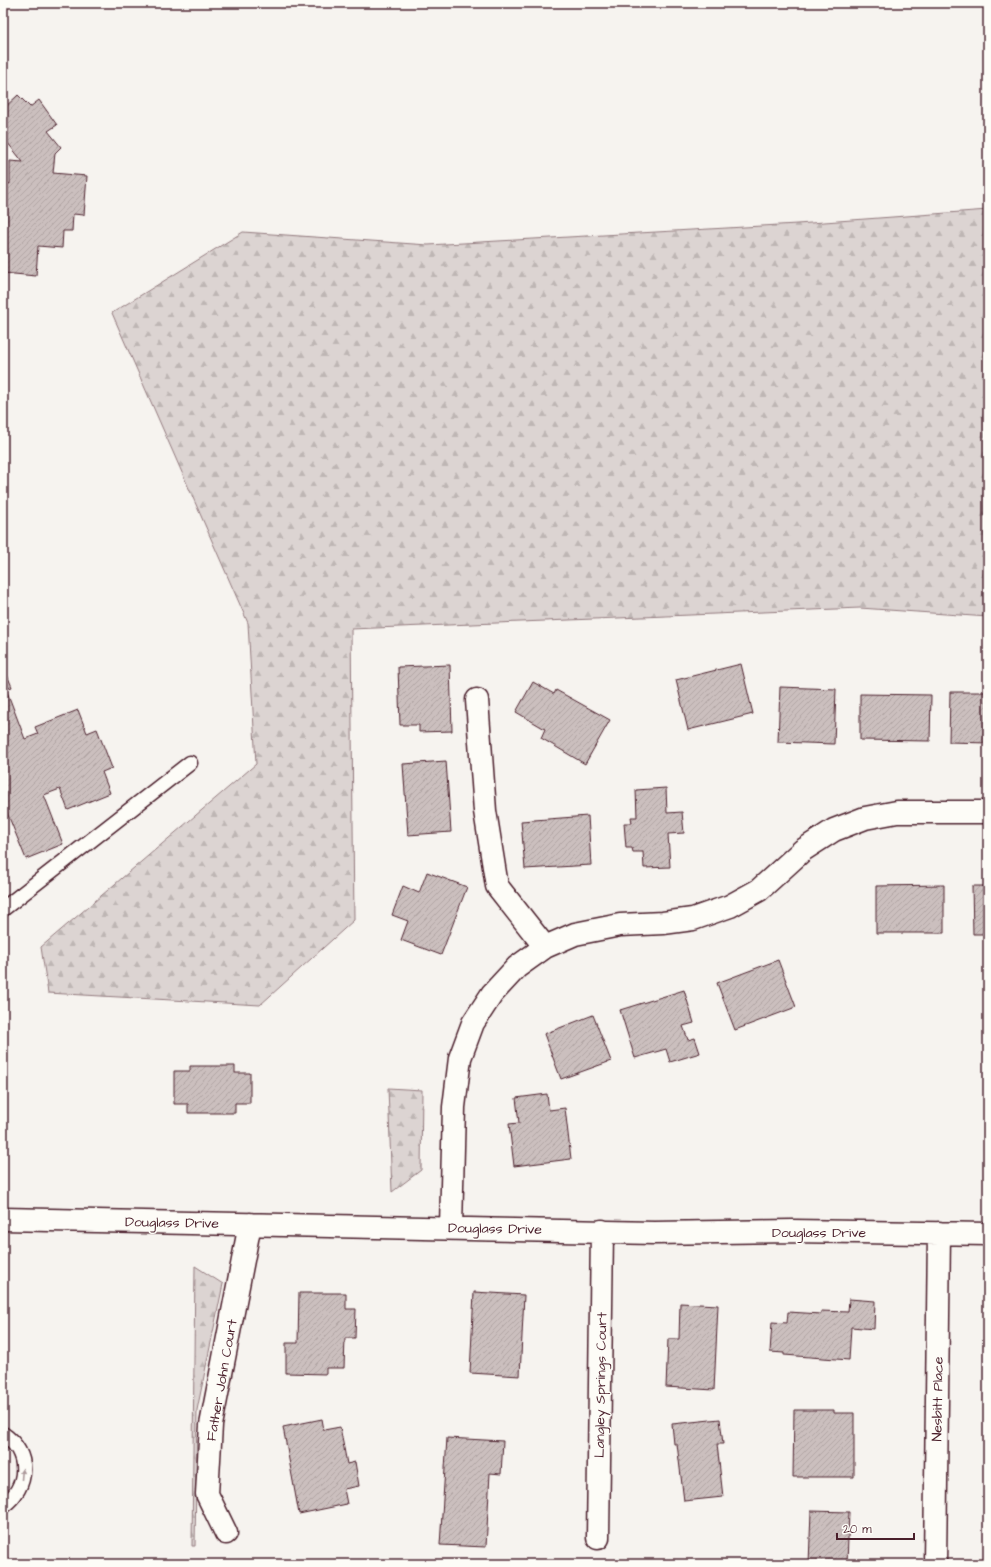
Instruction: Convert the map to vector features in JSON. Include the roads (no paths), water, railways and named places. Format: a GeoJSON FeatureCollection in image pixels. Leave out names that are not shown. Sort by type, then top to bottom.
{"type":"FeatureCollection","features":[{"type":"Feature","properties":{"kind":"street"},"geometry":{"type":"LineString","coordinates":[[477,700],[485,811],[497,886],[545,947]]}},
{"type":"Feature","properties":{"kind":"street"},"geometry":{"type":"LineString","coordinates":[[451,1227],[454,1107],[460,1058],[473,1023],[492,994],[517,967],[545,947],[575,934],[620,925],[663,923],[693,919],[730,906],[759,890],[803,850],[834,830],[865,818],[897,812],[988,812]]}},
{"type":"Feature","properties":{"kind":"street","name":"Douglass Drive"},"geometry":{"type":"LineString","coordinates":[[3,1219],[654,1232],[793,1231],[988,1234]]}},
{"type":"Feature","properties":{"kind":"street","name":"Father John Court"},"geometry":{"type":"LineString","coordinates":[[226,1533],[207,1494],[212,1425],[250,1224]]}},
{"type":"Feature","properties":{"kind":"street","name":"Langley Springs Court"},"geometry":{"type":"LineString","coordinates":[[598,1538],[602,1231]]}},
{"type":"Feature","properties":{"kind":"street","name":"Nesbitt Place"},"geometry":{"type":"LineString","coordinates":[[935,1564],[939,1233]]}},
{"type":"Feature","properties":{"kind":"lane"},"geometry":{"type":"LineString","coordinates":[[3,909],[190,763]]}},
{"type":"Feature","properties":{"kind":"lane"},"geometry":{"type":"LineString","coordinates":[[3,1434],[10,1439],[21,1456],[24,1471],[23,1479],[18,1492],[12,1500],[3,1506]]}}]}
